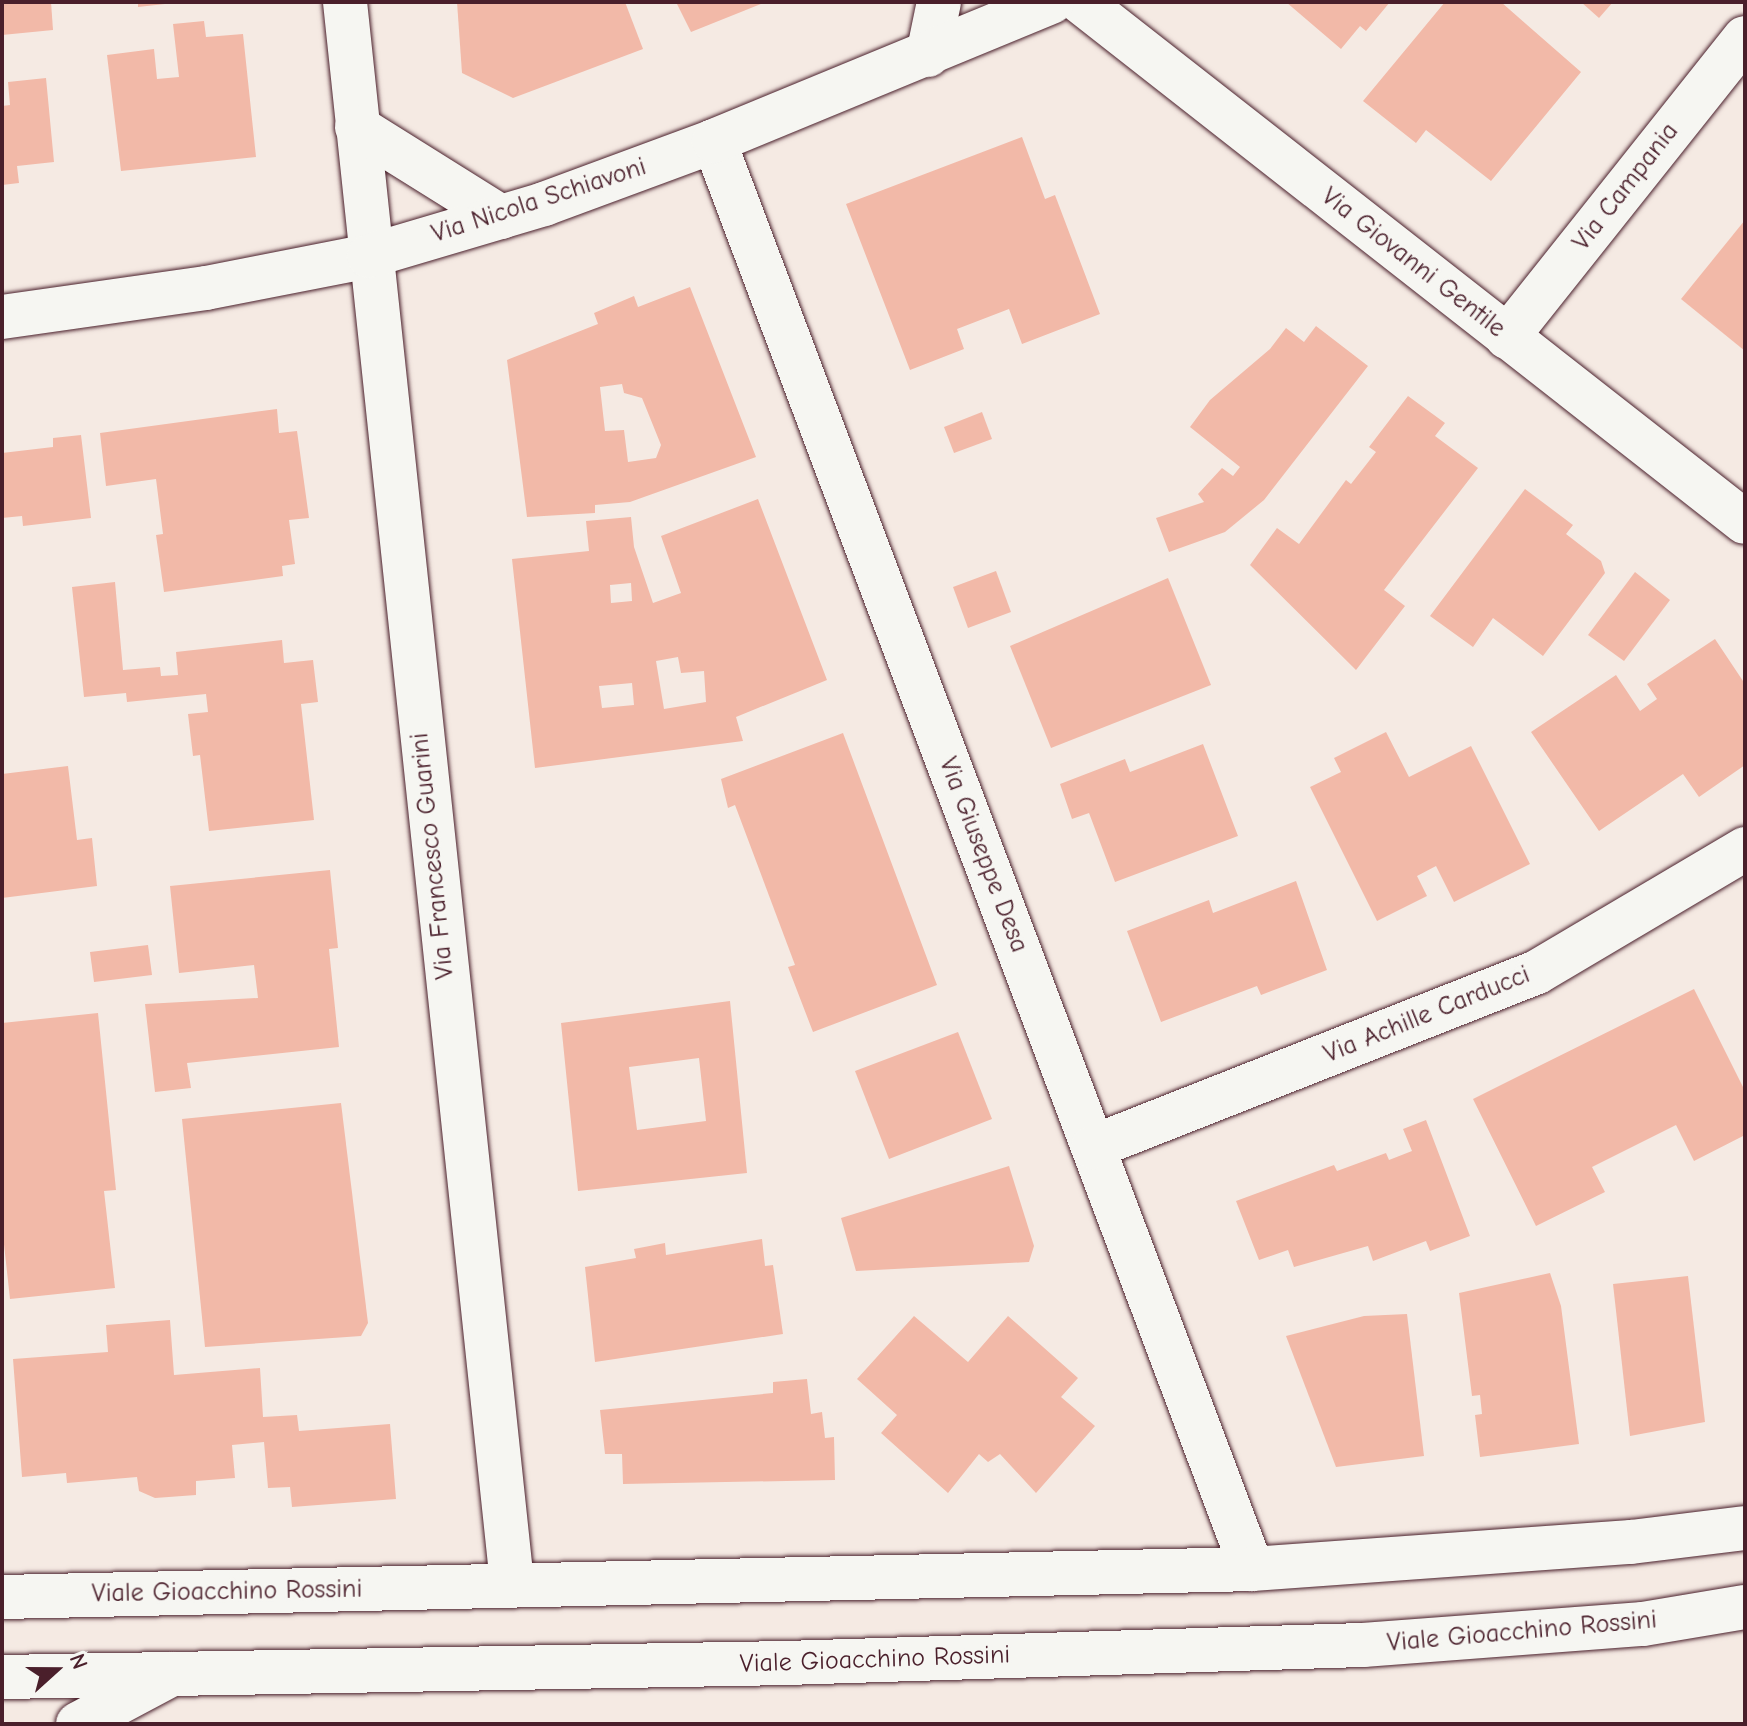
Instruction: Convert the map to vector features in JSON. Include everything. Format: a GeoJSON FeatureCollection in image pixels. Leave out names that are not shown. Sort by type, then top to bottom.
{"type":"FeatureCollection","features":[{"type":"Feature","properties":{"kind":"street","name":"Via Francesco Guarini"},"geometry":{"type":"LineString","coordinates":[[345,2],[369,256],[512,1584]]}},
{"type":"Feature","properties":{"kind":"street"},"geometry":{"type":"LineString","coordinates":[[928,55],[939,2]]}},
{"type":"Feature","properties":{"kind":"street","name":"Via Nicola Schiavoni"},"geometry":{"type":"LineString","coordinates":[[2,317],[206,288],[369,256],[501,217],[714,141],[1052,2]]}},
{"type":"Feature","properties":{"kind":"street","name":"Via Giovanni Gentile"},"geometry":{"type":"LineString","coordinates":[[1081,2],[1745,522]]}},
{"type":"Feature","properties":{"kind":"street","name":"Via Campania"},"geometry":{"type":"LineString","coordinates":[[1507,337],[1745,38]]}},
{"type":"Feature","properties":{"kind":"street"},"geometry":{"type":"LineString","coordinates":[[357,127],[501,217]]}},
{"type":"Feature","properties":{"kind":"street","name":"Via Giuseppe Desa"},"geometry":{"type":"LineString","coordinates":[[714,141],[1252,1569]]}},
{"type":"Feature","properties":{"kind":"street","name":"Via Achille Carducci"},"geometry":{"type":"LineString","coordinates":[[1093,1147],[1537,972],[1745,849]]}},
{"type":"Feature","properties":{"kind":"street","name":"Viale Gioacchino Rossini"},"geometry":{"type":"LineString","coordinates":[[2,1597],[1252,1569],[1631,1542],[1745,1528]]}},
{"type":"Feature","properties":{"kind":"street","name":"Viale Gioacchino Rossini"},"geometry":{"type":"LineString","coordinates":[[2,1677],[1363,1645],[1643,1624],[1745,1607]]}},
{"type":"Feature","properties":{"kind":"street"},"geometry":{"type":"LineString","coordinates":[[78,1724],[172,1674]]}},
{"type":"Feature","properties":{"kind":"building"},"geometry":{"type":"Polygon","coordinates":[[[2,2],[51,2],[53,30],[2,35],[2,2]]]}},
{"type":"Feature","properties":{"kind":"building"},"geometry":{"type":"Polygon","coordinates":[[[138,2],[165,2],[165,4],[138,7],[138,2]]]}},
{"type":"Feature","properties":{"kind":"building"},"geometry":{"type":"Polygon","coordinates":[[[457,2],[625,2],[643,49],[513,98],[462,73],[457,2]]]}},
{"type":"Feature","properties":{"kind":"building"},"geometry":{"type":"Polygon","coordinates":[[[676,2],[766,2],[691,32],[676,2]]]}},
{"type":"Feature","properties":{"kind":"building"},"geometry":{"type":"Polygon","coordinates":[[[1286,2],[1390,2],[1366,31],[1360,26],[1341,49],[1286,2]]]}},
{"type":"Feature","properties":{"kind":"building"},"geometry":{"type":"Polygon","coordinates":[[[1445,2],[1501,2],[1581,72],[1491,181],[1426,130],[1416,143],[1363,101],[1445,2]]]}},
{"type":"Feature","properties":{"kind":"building"},"geometry":{"type":"Polygon","coordinates":[[[1581,2],[1613,2],[1599,18],[1581,2]]]}},
{"type":"Feature","properties":{"kind":"building"},"geometry":{"type":"Polygon","coordinates":[[[204,21],[206,37],[243,34],[256,157],[121,171],[107,55],[154,49],[157,79],[179,77],[173,24],[204,21]]]}},
{"type":"Feature","properties":{"kind":"building"},"geometry":{"type":"Polygon","coordinates":[[[46,78],[54,162],[17,166],[19,183],[2,185],[2,106],[10,105],[8,82],[46,78]]]}},
{"type":"Feature","properties":{"kind":"building"},"geometry":{"type":"Polygon","coordinates":[[[1022,137],[1045,199],[1055,195],[1100,314],[1022,344],[1009,309],[957,329],[964,349],[910,370],[846,204],[1022,137]]]}},
{"type":"Feature","properties":{"kind":"building"},"geometry":{"type":"Polygon","coordinates":[[[1745,220],[1745,351],[1681,299],[1745,220]]]}},
{"type":"Feature","properties":{"kind":"building"},"geometry":{"type":"Polygon","coordinates":[[[690,287],[756,457],[630,502],[595,505],[595,513],[527,517],[507,360],[598,324],[594,313],[634,296],[638,307],[690,287]],[[622,384],[600,387],[605,431],[624,430],[628,462],[656,458],[661,445],[642,398],[624,393],[622,384]]]}},
{"type":"Feature","properties":{"kind":"building"},"geometry":{"type":"Polygon","coordinates":[[[1316,326],[1368,366],[1264,500],[1225,532],[1169,552],[1156,518],[1204,502],[1198,494],[1222,468],[1233,476],[1240,467],[1190,427],[1210,400],[1270,349],[1286,328],[1304,342],[1316,326]]]}},
{"type":"Feature","properties":{"kind":"building"},"geometry":{"type":"Polygon","coordinates":[[[1408,396],[1445,423],[1435,436],[1478,468],[1384,590],[1405,606],[1356,670],[1250,565],[1277,528],[1299,544],[1346,480],[1351,484],[1376,452],[1369,447],[1408,396]]]}},
{"type":"Feature","properties":{"kind":"building"},"geometry":{"type":"Polygon","coordinates":[[[277,409],[279,433],[297,431],[309,518],[289,520],[295,564],[282,566],[283,576],[164,592],[156,535],[163,534],[156,479],[106,486],[100,433],[277,409]]]}},
{"type":"Feature","properties":{"kind":"building"},"geometry":{"type":"Polygon","coordinates":[[[982,412],[992,439],[954,453],[944,427],[982,412]]]}},
{"type":"Feature","properties":{"kind":"building"},"geometry":{"type":"Polygon","coordinates":[[[81,435],[91,518],[23,526],[22,516],[2,518],[2,453],[53,447],[53,438],[81,435]]]}},
{"type":"Feature","properties":{"kind":"building"},"geometry":{"type":"Polygon","coordinates":[[[1525,489],[1573,525],[1566,534],[1601,561],[1605,573],[1543,656],[1493,618],[1473,647],[1430,616],[1525,489]]]}},
{"type":"Feature","properties":{"kind":"building"},"geometry":{"type":"Polygon","coordinates":[[[758,499],[827,680],[736,717],[743,741],[535,768],[512,559],[589,551],[586,521],[631,517],[634,547],[653,603],[681,593],[661,536],[758,499]],[[631,583],[610,585],[611,603],[632,601],[631,583]],[[678,657],[656,661],[664,709],[706,702],[704,671],[681,673],[678,657]],[[632,683],[599,686],[602,708],[634,705],[632,683]]]}},
{"type":"Feature","properties":{"kind":"building"},"geometry":{"type":"Polygon","coordinates":[[[996,571],[1011,612],[968,628],[953,587],[996,571]]]}},
{"type":"Feature","properties":{"kind":"building"},"geometry":{"type":"Polygon","coordinates":[[[1635,572],[1670,600],[1624,661],[1588,635],[1635,572]]]}},
{"type":"Feature","properties":{"kind":"building"},"geometry":{"type":"Polygon","coordinates":[[[1168,578],[1211,685],[1051,748],[1010,646],[1168,578]]]}},
{"type":"Feature","properties":{"kind":"building"},"geometry":{"type":"Polygon","coordinates":[[[115,582],[123,670],[160,667],[161,676],[178,675],[176,652],[282,640],[284,663],[313,660],[318,702],[301,704],[314,820],[209,831],[200,755],[193,756],[188,714],[208,712],[206,694],[127,702],[126,693],[84,697],[72,587],[115,582]]]}},
{"type":"Feature","properties":{"kind":"building"},"geometry":{"type":"Polygon","coordinates":[[[1715,639],[1745,684],[1745,765],[1699,797],[1683,774],[1599,831],[1531,732],[1616,675],[1640,711],[1657,699],[1647,684],[1715,639]]]}},
{"type":"Feature","properties":{"kind":"building"},"geometry":{"type":"Polygon","coordinates":[[[1386,732],[1409,777],[1471,746],[1530,864],[1454,902],[1436,866],[1417,876],[1427,896],[1377,921],[1310,787],[1341,772],[1334,758],[1386,732]]]}},
{"type":"Feature","properties":{"kind":"building"},"geometry":{"type":"Polygon","coordinates":[[[843,733],[937,985],[813,1032],[788,967],[795,965],[735,805],[728,808],[721,779],[843,733]]]}},
{"type":"Feature","properties":{"kind":"building"},"geometry":{"type":"Polygon","coordinates":[[[1203,744],[1238,836],[1115,882],[1089,813],[1072,819],[1060,784],[1125,759],[1130,772],[1203,744]]]}},
{"type":"Feature","properties":{"kind":"building"},"geometry":{"type":"Polygon","coordinates":[[[68,766],[77,840],[92,838],[97,886],[2,898],[2,774],[68,766]]]}},
{"type":"Feature","properties":{"kind":"building"},"geometry":{"type":"Polygon","coordinates":[[[330,870],[338,948],[329,949],[339,1047],[187,1063],[191,1088],[155,1092],[145,1004],[258,998],[254,965],[179,973],[170,886],[330,870]]]}},
{"type":"Feature","properties":{"kind":"building"},"geometry":{"type":"Polygon","coordinates":[[[1296,881],[1327,970],[1261,995],[1257,986],[1161,1022],[1127,931],[1209,900],[1213,913],[1296,881]]]}},
{"type":"Feature","properties":{"kind":"building"},"geometry":{"type":"Polygon","coordinates":[[[148,945],[152,975],[94,982],[90,952],[148,945]]]}},
{"type":"Feature","properties":{"kind":"building"},"geometry":{"type":"Polygon","coordinates":[[[1694,989],[1745,1091],[1745,1135],[1694,1161],[1676,1125],[1592,1167],[1605,1192],[1536,1226],[1473,1099],[1694,989]]]}},
{"type":"Feature","properties":{"kind":"building"},"geometry":{"type":"Polygon","coordinates":[[[730,1001],[747,1173],[578,1191],[561,1023],[730,1001]],[[699,1058],[629,1067],[637,1130],[706,1121],[699,1058]]]}},
{"type":"Feature","properties":{"kind":"building"},"geometry":{"type":"Polygon","coordinates":[[[98,1013],[116,1190],[104,1191],[115,1288],[10,1299],[2,1226],[2,1023],[98,1013]]]}},
{"type":"Feature","properties":{"kind":"building"},"geometry":{"type":"Polygon","coordinates":[[[958,1032],[992,1119],[889,1159],[855,1071],[958,1032]]]}},
{"type":"Feature","properties":{"kind":"building"},"geometry":{"type":"Polygon","coordinates":[[[341,1103],[368,1323],[361,1336],[205,1347],[182,1119],[341,1103]]]}},
{"type":"Feature","properties":{"kind":"building"},"geometry":{"type":"Polygon","coordinates":[[[1426,1120],[1470,1236],[1430,1251],[1426,1241],[1373,1261],[1368,1246],[1294,1267],[1288,1250],[1259,1260],[1236,1201],[1334,1165],[1337,1171],[1386,1153],[1389,1160],[1412,1151],[1403,1129],[1426,1120]]]}},
{"type":"Feature","properties":{"kind":"building"},"geometry":{"type":"Polygon","coordinates":[[[1009,1166],[1034,1246],[1029,1262],[856,1271],[841,1218],[1009,1166]]]}},
{"type":"Feature","properties":{"kind":"building"},"geometry":{"type":"Polygon","coordinates":[[[762,1239],[765,1266],[773,1265],[783,1334],[595,1362],[585,1267],[636,1258],[634,1249],[665,1243],[666,1255],[762,1239]]]}},
{"type":"Feature","properties":{"kind":"building"},"geometry":{"type":"Polygon","coordinates":[[[1550,1273],[1561,1306],[1579,1444],[1480,1457],[1475,1415],[1482,1414],[1480,1395],[1472,1396],[1459,1293],[1550,1273]]]}},
{"type":"Feature","properties":{"kind":"building"},"geometry":{"type":"Polygon","coordinates":[[[1688,1276],[1705,1422],[1630,1436],[1613,1284],[1688,1276]]]}},
{"type":"Feature","properties":{"kind":"building"},"geometry":{"type":"Polygon","coordinates":[[[1407,1314],[1424,1456],[1336,1467],[1286,1336],[1364,1316],[1407,1314]]]}},
{"type":"Feature","properties":{"kind":"building"},"geometry":{"type":"Polygon","coordinates":[[[914,1316],[968,1362],[1008,1316],[1078,1378],[1061,1397],[1095,1426],[1036,1493],[1000,1454],[988,1462],[979,1454],[948,1493],[881,1433],[897,1415],[857,1379],[914,1316]]]}},
{"type":"Feature","properties":{"kind":"building"},"geometry":{"type":"Polygon","coordinates":[[[170,1320],[174,1375],[260,1368],[263,1417],[297,1415],[299,1431],[390,1424],[396,1499],[292,1507],[290,1487],[268,1488],[264,1442],[232,1445],[235,1478],[196,1481],[196,1495],[155,1498],[139,1491],[137,1477],[67,1483],[66,1473],[22,1477],[13,1359],[108,1352],[106,1325],[170,1320]]]}},
{"type":"Feature","properties":{"kind":"building"},"geometry":{"type":"Polygon","coordinates":[[[807,1379],[811,1414],[822,1412],[825,1438],[834,1437],[835,1480],[623,1484],[622,1454],[605,1454],[600,1410],[773,1393],[773,1382],[807,1379]]]}}]}
